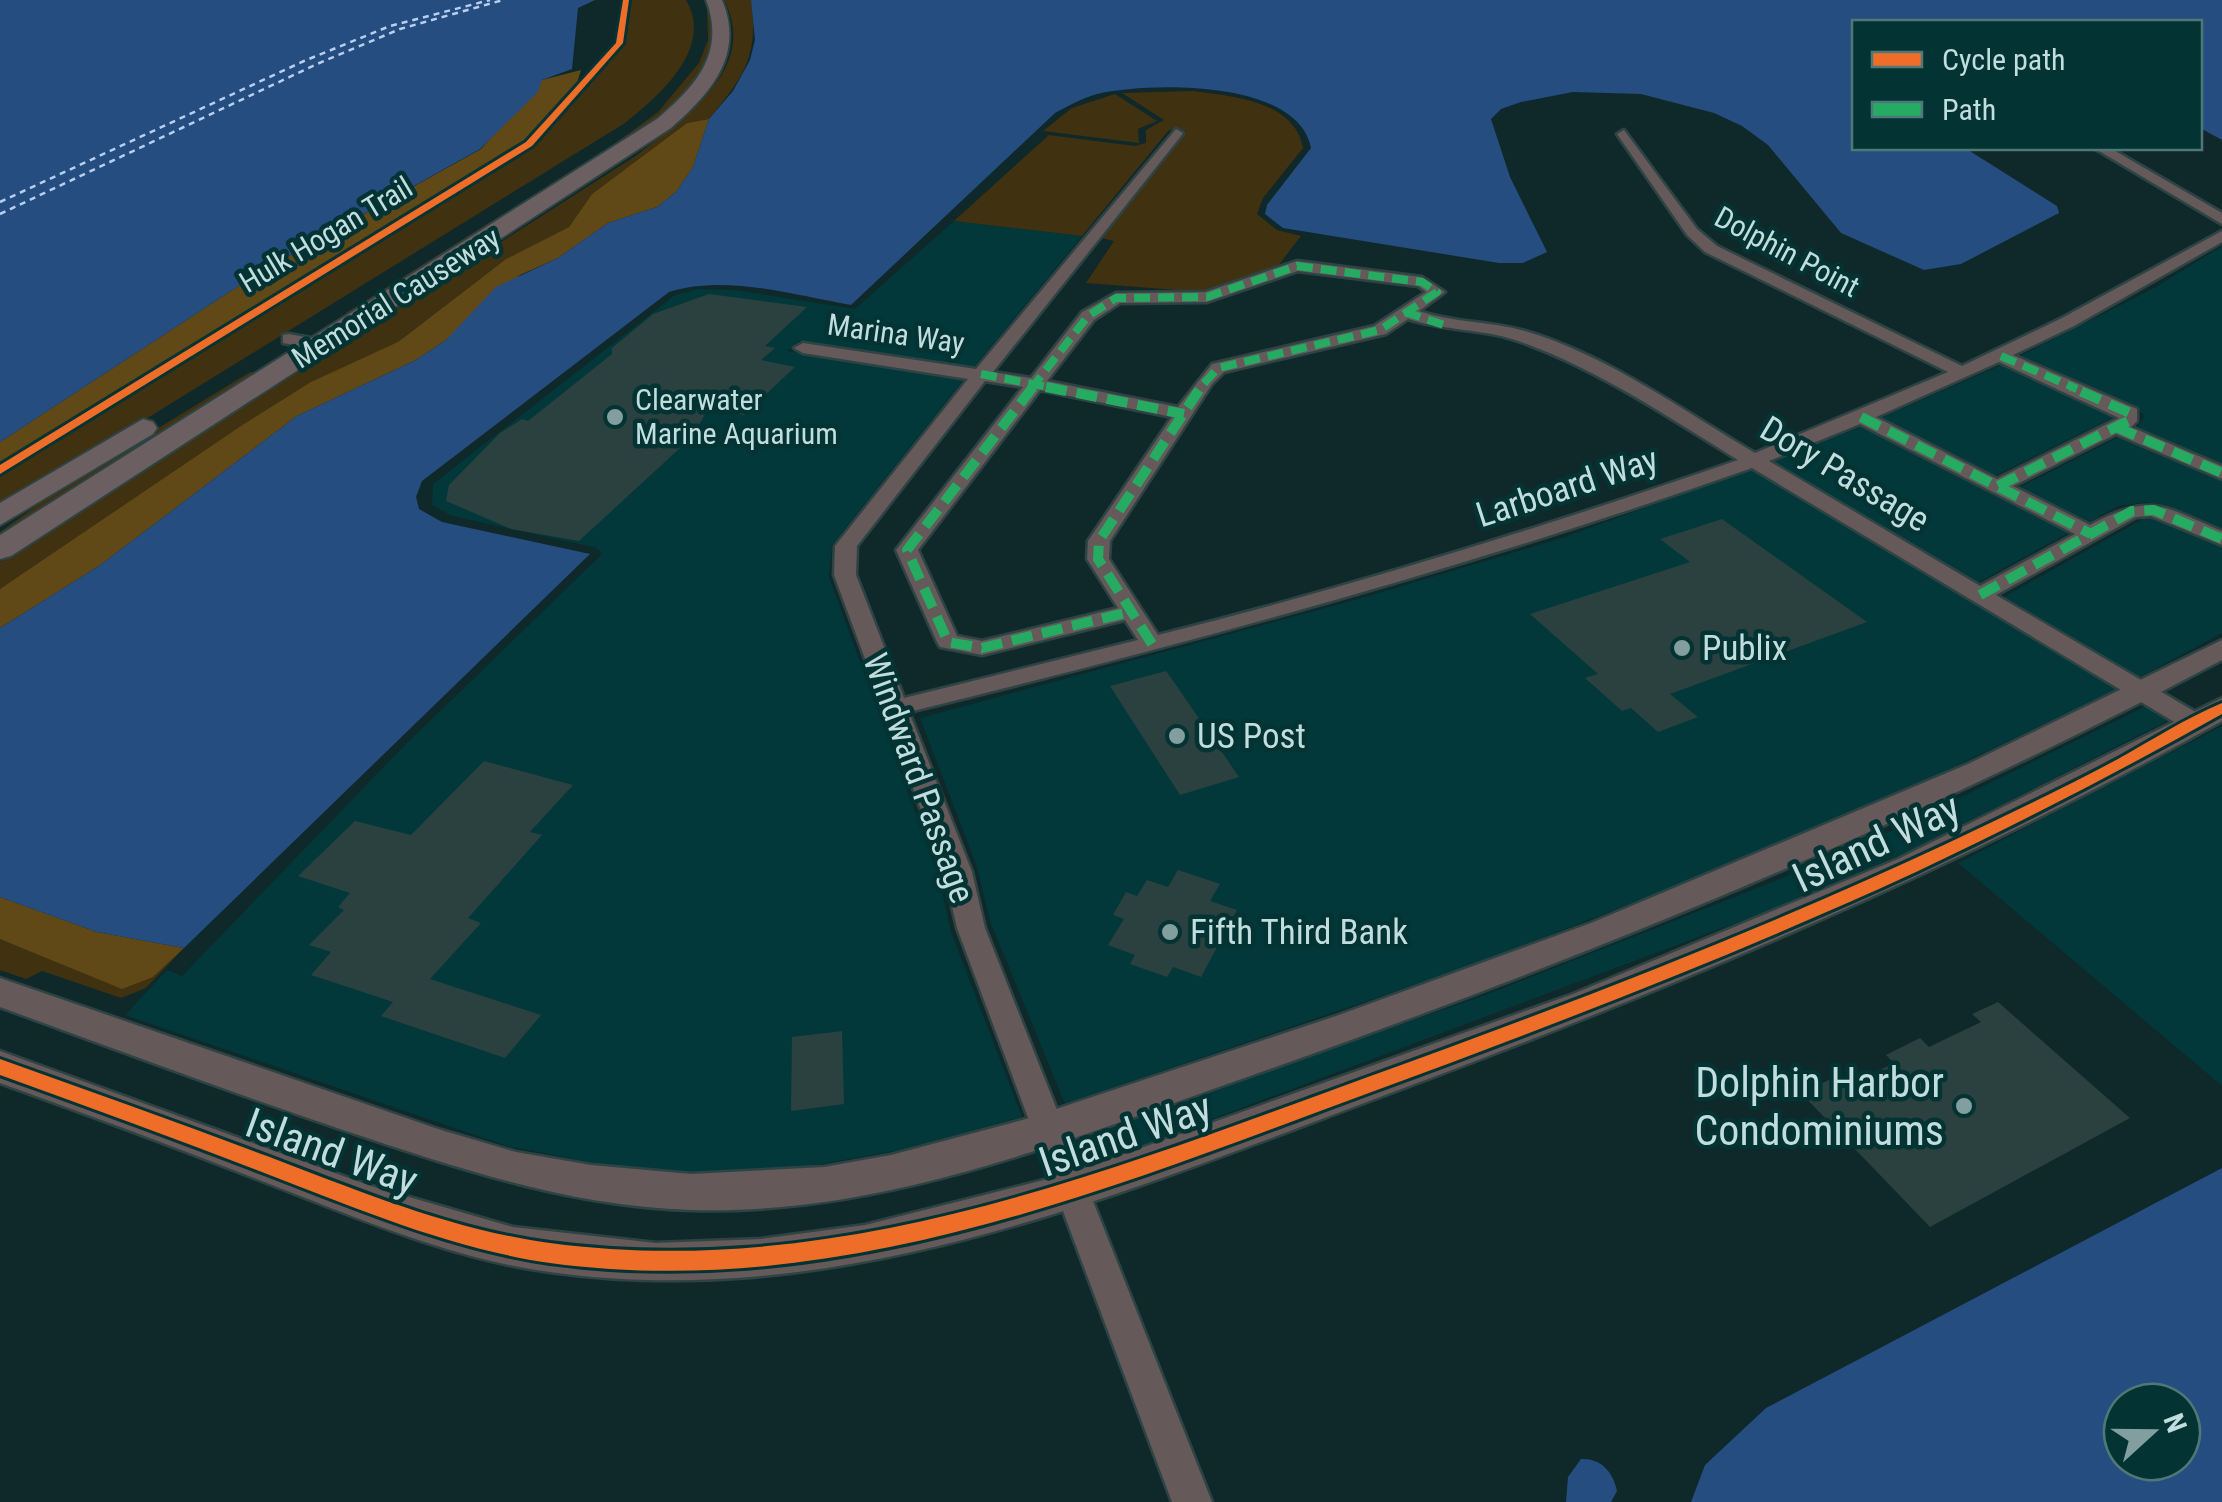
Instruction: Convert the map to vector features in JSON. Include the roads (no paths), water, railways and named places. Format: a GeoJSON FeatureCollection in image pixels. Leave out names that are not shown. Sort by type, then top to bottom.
{"type":"FeatureCollection","features":[{"type":"Feature","properties":{"kind":"main road","name":"Memorial Causeway"},"geometry":{"type":"LineString","coordinates":[[0,549],[672,118],[704,85],[721,54],[724,22],[714,0]]}},
{"type":"Feature","properties":{"kind":"main road","name":"Memorial Causeway"},"geometry":{"type":"LineString","coordinates":[[0,516],[626,129],[677,83],[694,54],[698,14]]}},
{"type":"Feature","properties":{"kind":"street","name":"Windward Passage"},"geometry":{"type":"LineString","coordinates":[[1176,133],[846,546],[850,592],[898,707],[958,872],[971,928],[1192,1502]]}},
{"type":"Feature","properties":{"kind":"street","name":"Dolphin Point"},"geometry":{"type":"LineString","coordinates":[[1624,134],[1692,232],[1711,248],[1963,373]]}},
{"type":"Feature","properties":{"kind":"street"},"geometry":{"type":"LineString","coordinates":[[2104,150],[2222,220]]}},
{"type":"Feature","properties":{"kind":"street","name":"Larboard Way"},"geometry":{"type":"LineString","coordinates":[[898,707],[1354,591],[1553,531],[1861,417],[1963,373],[2145,283],[2222,236]]}},
{"type":"Feature","properties":{"kind":"street"},"geometry":{"type":"LineString","coordinates":[[1130,612],[982,648],[948,642],[907,550],[1088,316],[1116,298],[1207,297],[1297,266],[1422,282],[1438,292],[1380,330],[1218,368],[1099,541],[1098,560],[1152,644]]}},
{"type":"Feature","properties":{"kind":"street","name":"Dory Passage"},"geometry":{"type":"LineString","coordinates":[[1405,312],[1444,325],[1502,331],[1558,348],[2195,723]]}},
{"type":"Feature","properties":{"kind":"street"},"geometry":{"type":"LineString","coordinates":[[289,338],[322,345]]}},
{"type":"Feature","properties":{"kind":"street","name":"Marina Way"},"geometry":{"type":"LineString","coordinates":[[803,348],[981,374],[1184,414]]}},
{"type":"Feature","properties":{"kind":"street"},"geometry":{"type":"LineString","coordinates":[[1998,486],[2128,421],[2130,413],[2122,406],[2000,356]]}},
{"type":"Feature","properties":{"kind":"street"},"geometry":{"type":"LineString","coordinates":[[1861,417],[2092,534]]}},
{"type":"Feature","properties":{"kind":"street"},"geometry":{"type":"LineString","coordinates":[[2116,427],[2222,473]]}},
{"type":"Feature","properties":{"kind":"street"},"geometry":{"type":"LineString","coordinates":[[1980,596],[2132,512],[2154,510],[2222,539]]}},
{"type":"Feature","properties":{"kind":"street","name":"Island Way"},"geometry":{"type":"LineString","coordinates":[[0,992],[493,1164],[599,1186],[704,1192],[808,1186],[902,1168],[1050,1128],[1477,980],[1762,870],[1899,810],[2222,649]]}},
{"type":"Feature","properties":{"kind":"street","name":"Island Way"},"geometry":{"type":"LineString","coordinates":[[0,1067],[444,1229],[552,1253],[650,1261],[769,1259],[843,1251],[972,1222],[1073,1190],[1513,1033],[1808,913],[1926,860],[2222,708]]}},
{"type":"Feature","properties":{"kind":"water"},"geometry":{"type":"Polygon","coordinates":[[[0,0],[595,0],[578,8],[572,69],[542,80],[538,92],[480,149],[260,272],[0,442],[0,0]]]}},
{"type":"Feature","properties":{"kind":"water"},"geometry":{"type":"Polygon","coordinates":[[[751,0],[2222,0],[2222,140],[2202,129],[2202,20],[1852,20],[1852,150],[1968,150],[2057,206],[2059,213],[1961,264],[1924,270],[1841,233],[1768,145],[1742,126],[1714,113],[1641,94],[1573,92],[1521,102],[1501,109],[1491,119],[1510,177],[1547,252],[1523,263],[1499,263],[1283,228],[1265,214],[1267,205],[1311,148],[1300,125],[1280,109],[1252,97],[1185,88],[1121,90],[1091,96],[1055,113],[851,305],[737,286],[691,287],[669,292],[422,481],[416,497],[419,509],[442,522],[590,554],[184,948],[97,932],[0,897],[0,628],[99,566],[297,416],[416,360],[446,340],[496,287],[558,258],[608,223],[657,207],[676,192],[693,167],[709,119],[733,91],[750,60],[755,40],[751,0]]]}},
{"type":"Feature","properties":{"kind":"water"},"geometry":{"type":"Polygon","coordinates":[[[2222,1168],[2222,1502],[1691,1502],[1705,1465],[1766,1408],[2222,1168]]]}},
{"type":"Feature","properties":{"kind":"water"},"geometry":{"type":"Polygon","coordinates":[[[1581,1459],[1595,1461],[1609,1472],[1617,1491],[1611,1502],[1566,1502],[1568,1477],[1581,1459]]]}},
{"type":"Feature","properties":{"kind":"place","name":"Clearwater Marine Aquarium"},"geometry":{"type":"Point","coordinates":[615,417]}},
{"type":"Feature","properties":{"kind":"place","name":"Publix"},"geometry":{"type":"Point","coordinates":[1682,648]}},
{"type":"Feature","properties":{"kind":"place","name":"US Post"},"geometry":{"type":"Point","coordinates":[1177,736]}},
{"type":"Feature","properties":{"kind":"place","name":"Fifth Third Bank"},"geometry":{"type":"Point","coordinates":[1170,932]}},
{"type":"Feature","properties":{"kind":"place","name":"Dolphin Harbor Condominiums"},"geometry":{"type":"Point","coordinates":[1964,1106]}}]}
